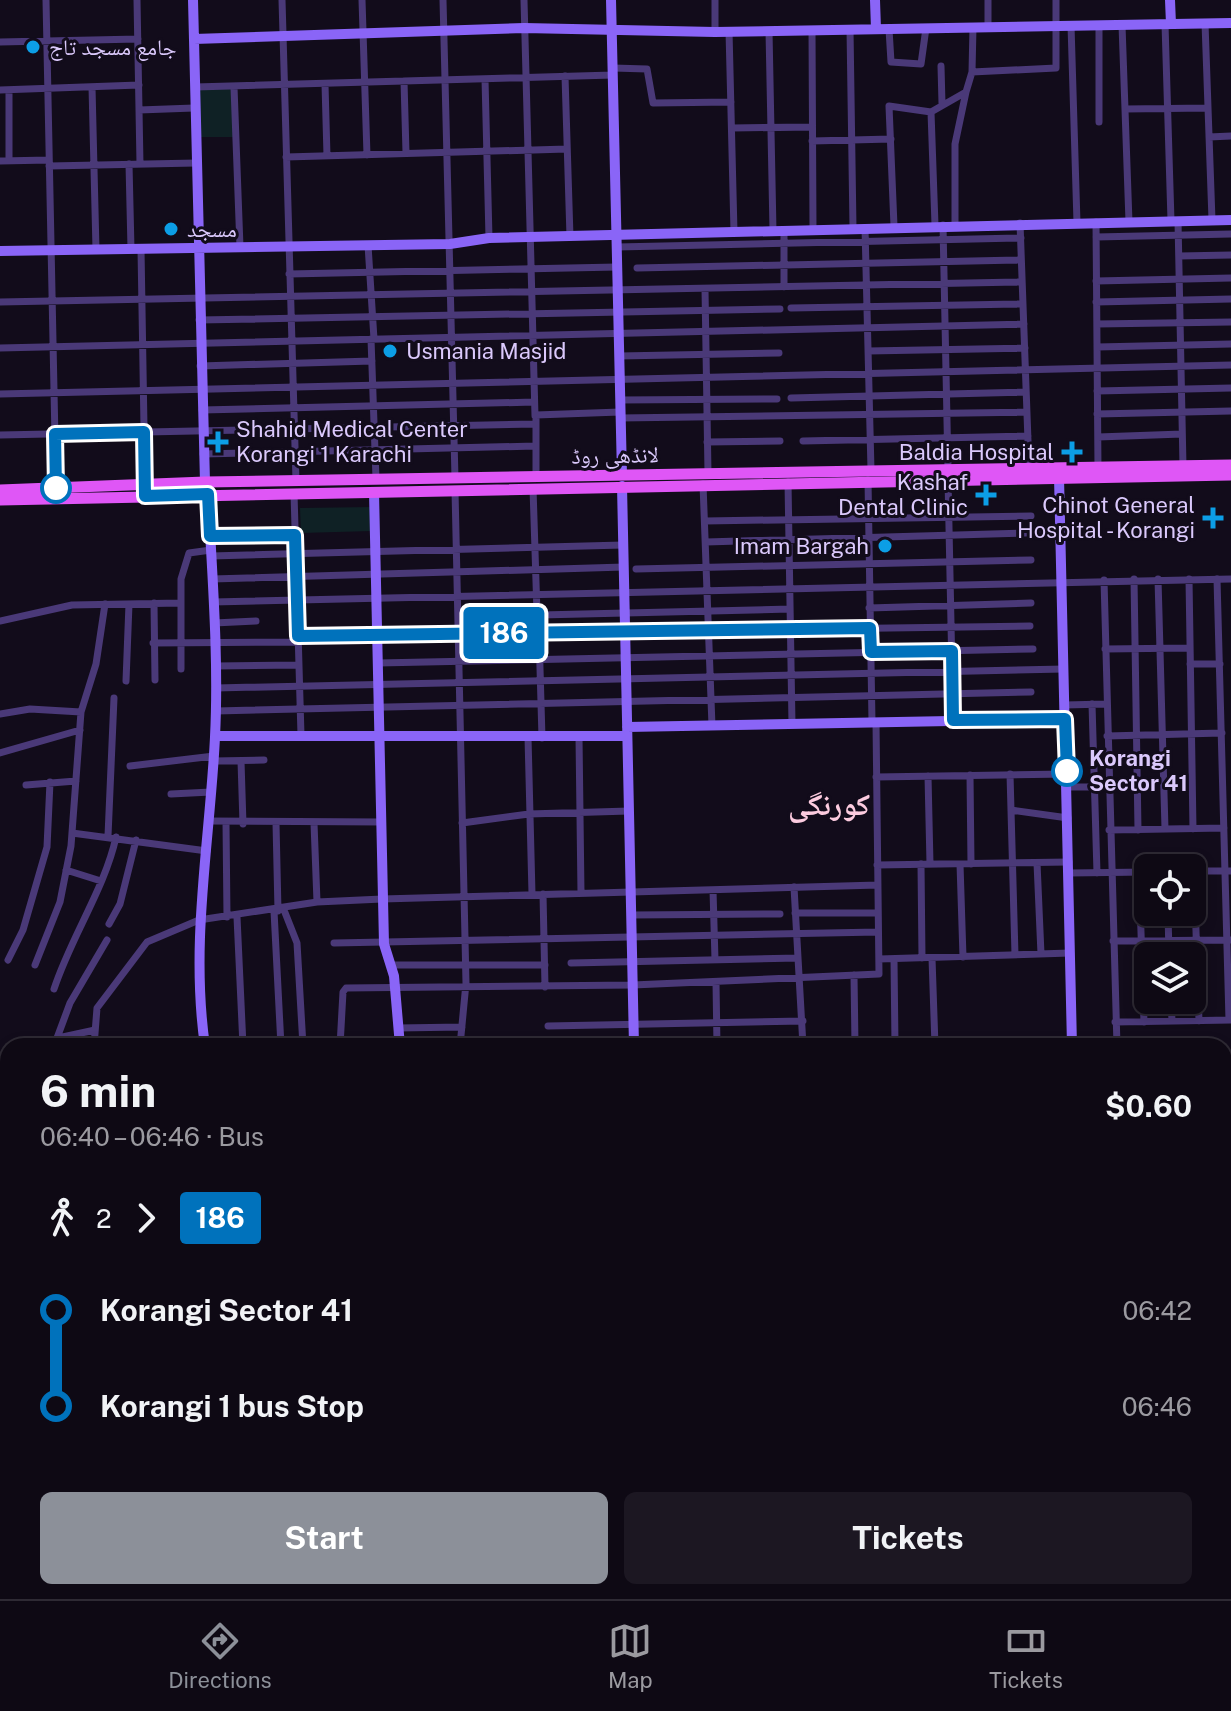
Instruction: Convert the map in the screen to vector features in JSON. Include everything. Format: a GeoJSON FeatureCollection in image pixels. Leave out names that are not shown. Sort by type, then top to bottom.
{"type":"FeatureCollection","features":[{"type":"Feature","properties":{"kind":"main road","name":"لانڈھی روڈ"},"geometry":{"type":"LineString","coordinates":[[948,474],[1029,468],[1231,465]]}},
{"type":"Feature","properties":{"kind":"main road","name":"لانڈھی روڈ"},"geometry":{"type":"LineString","coordinates":[[706,478],[788,481],[869,475]]}},
{"type":"Feature","properties":{"kind":"main road","name":"لانڈھی روڈ"},"geometry":{"type":"LineString","coordinates":[[0,500],[206,488],[869,475],[1231,475]]}},
{"type":"Feature","properties":{"kind":"main road","name":"لانڈھی روڈ"},"geometry":{"type":"LineString","coordinates":[[0,490],[145,490]]}},
{"type":"Feature","properties":{"kind":"street"},"geometry":{"type":"LineString","coordinates":[[46,0],[56,488]]}},
{"type":"Feature","properties":{"kind":"street"},"geometry":{"type":"LineString","coordinates":[[137,0],[140,164]]}},
{"type":"Feature","properties":{"kind":"street"},"geometry":{"type":"LineString","coordinates":[[193,0],[200,366],[216,688],[214,758],[199,920],[200,1011],[204,1038]]}},
{"type":"Feature","properties":{"kind":"street"},"geometry":{"type":"LineString","coordinates":[[282,0],[301,735]]}},
{"type":"Feature","properties":{"kind":"street"},"geometry":{"type":"LineString","coordinates":[[362,0],[367,155]]}},
{"type":"Feature","properties":{"kind":"street"},"geometry":{"type":"LineString","coordinates":[[443,0],[460,634],[465,942],[461,1038]]}},
{"type":"Feature","properties":{"kind":"street"},"geometry":{"type":"LineString","coordinates":[[524,0],[537,613]]}},
{"type":"Feature","properties":{"kind":"street"},"geometry":{"type":"LineString","coordinates":[[611,0],[634,1038]]}},
{"type":"Feature","properties":{"kind":"street"},"geometry":{"type":"LineString","coordinates":[[715,0],[715,32]]}},
{"type":"Feature","properties":{"kind":"street"},"geometry":{"type":"LineString","coordinates":[[875,0],[876,29]]}},
{"type":"Feature","properties":{"kind":"street"},"geometry":{"type":"LineString","coordinates":[[988,0],[988,27]]}},
{"type":"Feature","properties":{"kind":"street"},"geometry":{"type":"LineString","coordinates":[[972,72],[1056,68],[1056,0]]}},
{"type":"Feature","properties":{"kind":"street"},"geometry":{"type":"LineString","coordinates":[[1170,0],[1168,108],[1175,221],[1179,235],[1183,466]]}},
{"type":"Feature","properties":{"kind":"street"},"geometry":{"type":"LineString","coordinates":[[1205,23],[1212,220]]}},
{"type":"Feature","properties":{"kind":"street"},"geometry":{"type":"LineString","coordinates":[[194,39],[524,28],[715,32],[1231,23]]}},
{"type":"Feature","properties":{"kind":"street"},"geometry":{"type":"LineString","coordinates":[[1071,25],[1077,223]]}},
{"type":"Feature","properties":{"kind":"street"},"geometry":{"type":"LineString","coordinates":[[1099,25],[1099,122]]}},
{"type":"Feature","properties":{"kind":"street"},"geometry":{"type":"LineString","coordinates":[[1122,25],[1129,222]]}},
{"type":"Feature","properties":{"kind":"street"},"geometry":{"type":"LineString","coordinates":[[953,720],[943,239],[955,144],[972,72],[973,27]]}},
{"type":"Feature","properties":{"kind":"street"},"geometry":{"type":"LineString","coordinates":[[889,29],[891,62],[921,64],[926,28]]}},
{"type":"Feature","properties":{"kind":"street"},"geometry":{"type":"LineString","coordinates":[[341,1038],[344,989],[633,985],[879,974],[869,608],[870,439],[866,262],[865,243],[859,228],[852,141],[850,29]]}},
{"type":"Feature","properties":{"kind":"street"},"geometry":{"type":"LineString","coordinates":[[812,30],[813,229]]}},
{"type":"Feature","properties":{"kind":"street"},"geometry":{"type":"LineString","coordinates":[[729,31],[734,232]]}},
{"type":"Feature","properties":{"kind":"street"},"geometry":{"type":"LineString","coordinates":[[769,31],[771,128],[778,231],[784,245],[784,287]]}},
{"type":"Feature","properties":{"kind":"street"},"geometry":{"type":"LineString","coordinates":[[0,42],[138,39]]}},
{"type":"Feature","properties":{"kind":"street"},"geometry":{"type":"LineString","coordinates":[[941,66],[942,104]]}},
{"type":"Feature","properties":{"kind":"street"},"geometry":{"type":"LineString","coordinates":[[195,87],[565,76],[647,69],[653,103],[731,102]]}},
{"type":"Feature","properties":{"kind":"street"},"geometry":{"type":"LineString","coordinates":[[565,76],[570,237]]}},
{"type":"Feature","properties":{"kind":"street"},"geometry":{"type":"LineString","coordinates":[[485,79],[489,238]]}},
{"type":"Feature","properties":{"kind":"street"},"geometry":{"type":"LineString","coordinates":[[404,81],[406,153]]}},
{"type":"Feature","properties":{"kind":"street"},"geometry":{"type":"LineString","coordinates":[[325,84],[327,156]]}},
{"type":"Feature","properties":{"kind":"street"},"geometry":{"type":"LineString","coordinates":[[139,85],[5,90],[4,161],[94,165],[196,163]]}},
{"type":"Feature","properties":{"kind":"street"},"geometry":{"type":"LineString","coordinates":[[92,87],[96,250]]}},
{"type":"Feature","properties":{"kind":"street"},"geometry":{"type":"LineString","coordinates":[[234,87],[240,247]]}},
{"type":"Feature","properties":{"kind":"street"},"geometry":{"type":"LineString","coordinates":[[894,226],[889,106],[931,112],[966,92]]}},
{"type":"Feature","properties":{"kind":"street"},"geometry":{"type":"LineString","coordinates":[[139,110],[194,108]]}},
{"type":"Feature","properties":{"kind":"street"},"geometry":{"type":"LineString","coordinates":[[1125,109],[1208,108]]}},
{"type":"Feature","properties":{"kind":"street"},"geometry":{"type":"LineString","coordinates":[[931,112],[944,225]]}},
{"type":"Feature","properties":{"kind":"street"},"geometry":{"type":"LineString","coordinates":[[732,128],[812,127]]}},
{"type":"Feature","properties":{"kind":"street"},"geometry":{"type":"LineString","coordinates":[[1209,137],[1231,136]]}},
{"type":"Feature","properties":{"kind":"street"},"geometry":{"type":"LineString","coordinates":[[812,141],[891,139]]}},
{"type":"Feature","properties":{"kind":"street"},"geometry":{"type":"LineString","coordinates":[[286,157],[567,149]]}},
{"type":"Feature","properties":{"kind":"street"},"geometry":{"type":"LineString","coordinates":[[129,164],[142,300],[145,490]]}},
{"type":"Feature","properties":{"kind":"street"},"geometry":{"type":"LineString","coordinates":[[617,242],[734,232],[894,226],[1231,220]]}},
{"type":"Feature","properties":{"kind":"street"},"geometry":{"type":"LineString","coordinates":[[1096,222],[1098,468]]}},
{"type":"Feature","properties":{"kind":"street"},"geometry":{"type":"LineString","coordinates":[[1020,223],[1029,468]]}},
{"type":"Feature","properties":{"kind":"street"},"geometry":{"type":"LineString","coordinates":[[1096,237],[1231,234]]}},
{"type":"Feature","properties":{"kind":"street"},"geometry":{"type":"LineString","coordinates":[[0,251],[450,244],[489,238],[570,237],[617,242],[784,245],[1021,238]]}},
{"type":"Feature","properties":{"kind":"street"},"geometry":{"type":"LineString","coordinates":[[368,245],[375,450],[382,899],[384,944],[394,989],[399,1038]]}},
{"type":"Feature","properties":{"kind":"street"},"geometry":{"type":"LineString","coordinates":[[1179,256],[1231,255]]}},
{"type":"Feature","properties":{"kind":"street"},"geometry":{"type":"LineString","coordinates":[[637,268],[1021,260]]}},
{"type":"Feature","properties":{"kind":"street"},"geometry":{"type":"LineString","coordinates":[[289,274],[617,267]]}},
{"type":"Feature","properties":{"kind":"street"},"geometry":{"type":"LineString","coordinates":[[1096,281],[1231,278]]}},
{"type":"Feature","properties":{"kind":"street"},"geometry":{"type":"LineString","coordinates":[[0,302],[1022,282]]}},
{"type":"Feature","properties":{"kind":"street"},"geometry":{"type":"LineString","coordinates":[[705,289],[705,521],[712,726]]}},
{"type":"Feature","properties":{"kind":"street"},"geometry":{"type":"LineString","coordinates":[[1096,302],[1231,299]]}},
{"type":"Feature","properties":{"kind":"street"},"geometry":{"type":"LineString","coordinates":[[791,308],[1023,304]]}},
{"type":"Feature","properties":{"kind":"street"},"geometry":{"type":"LineString","coordinates":[[199,320],[780,309]]}},
{"type":"Feature","properties":{"kind":"street"},"geometry":{"type":"LineString","coordinates":[[1097,324],[1231,322]]}},
{"type":"Feature","properties":{"kind":"street"},"geometry":{"type":"LineString","coordinates":[[0,348],[1024,324]]}},
{"type":"Feature","properties":{"kind":"street"},"geometry":{"type":"LineString","coordinates":[[1097,347],[1231,344]]}},
{"type":"Feature","properties":{"kind":"street"},"geometry":{"type":"LineString","coordinates":[[868,351],[1025,348]]}},
{"type":"Feature","properties":{"kind":"street"},"geometry":{"type":"LineString","coordinates":[[619,356],[779,353]]}},
{"type":"Feature","properties":{"kind":"street"},"geometry":{"type":"LineString","coordinates":[[200,366],[372,361]]}},
{"type":"Feature","properties":{"kind":"street"},"geometry":{"type":"LineString","coordinates":[[0,394],[534,379],[1231,365]]}},
{"type":"Feature","properties":{"kind":"street"},"geometry":{"type":"LineString","coordinates":[[1097,391],[1231,388]]}},
{"type":"Feature","properties":{"kind":"street"},"geometry":{"type":"LineString","coordinates":[[791,398],[1026,392]]}},
{"type":"Feature","properties":{"kind":"street"},"geometry":{"type":"LineString","coordinates":[[620,400],[777,399]]}},
{"type":"Feature","properties":{"kind":"street"},"geometry":{"type":"LineString","coordinates":[[202,410],[534,402]]}},
{"type":"Feature","properties":{"kind":"street"},"geometry":{"type":"LineString","coordinates":[[1097,414],[1231,411]]}},
{"type":"Feature","properties":{"kind":"street"},"geometry":{"type":"LineString","coordinates":[[0,435],[454,426],[620,415],[707,417],[1027,412]]}},
{"type":"Feature","properties":{"kind":"street"},"geometry":{"type":"LineString","coordinates":[[1098,437],[1182,434]]}},
{"type":"Feature","properties":{"kind":"street"},"geometry":{"type":"LineString","coordinates":[[803,441],[1028,436]]}},
{"type":"Feature","properties":{"kind":"street"},"geometry":{"type":"LineString","coordinates":[[707,442],[780,441]]}},
{"type":"Feature","properties":{"kind":"street"},"geometry":{"type":"LineString","coordinates":[[203,454],[535,446]]}},
{"type":"Feature","properties":{"kind":"street"},"geometry":{"type":"LineString","coordinates":[[1059,477],[1072,1038]]}},
{"type":"Feature","properties":{"kind":"street"},"geometry":{"type":"LineString","coordinates":[[788,481],[792,724]]}},
{"type":"Feature","properties":{"kind":"street"},"geometry":{"type":"LineString","coordinates":[[705,521],[1031,516]]}},
{"type":"Feature","properties":{"kind":"street"},"geometry":{"type":"LineString","coordinates":[[706,542],[1060,532]]}},
{"type":"Feature","properties":{"kind":"street"},"geometry":{"type":"LineString","coordinates":[[210,536],[295,535]]}},
{"type":"Feature","properties":{"kind":"street"},"geometry":{"type":"LineString","coordinates":[[181,669],[181,579],[189,553],[623,545]]}},
{"type":"Feature","properties":{"kind":"street"},"geometry":{"type":"LineString","coordinates":[[636,569],[1031,560]]}},
{"type":"Feature","properties":{"kind":"street"},"geometry":{"type":"LineString","coordinates":[[212,579],[624,567]]}},
{"type":"Feature","properties":{"kind":"street"},"geometry":{"type":"LineString","coordinates":[[1134,579],[1138,830]]}},
{"type":"Feature","properties":{"kind":"street"},"geometry":{"type":"LineString","coordinates":[[1158,579],[1165,829]]}},
{"type":"Feature","properties":{"kind":"street"},"geometry":{"type":"LineString","coordinates":[[1189,579],[1193,829]]}},
{"type":"Feature","properties":{"kind":"street"},"geometry":{"type":"LineString","coordinates":[[1115,1022],[1230,1020],[1217,579]]}},
{"type":"Feature","properties":{"kind":"street"},"geometry":{"type":"LineString","coordinates":[[213,602],[1231,579]]}},
{"type":"Feature","properties":{"kind":"street"},"geometry":{"type":"LineString","coordinates":[[1104,580],[1116,1038]]}},
{"type":"Feature","properties":{"kind":"street"},"geometry":{"type":"LineString","coordinates":[[154,603],[155,680]]}},
{"type":"Feature","properties":{"kind":"street"},"geometry":{"type":"LineString","coordinates":[[0,621],[72,605],[180,603]]}},
{"type":"Feature","properties":{"kind":"street"},"geometry":{"type":"LineString","coordinates":[[869,608],[1031,603]]}},
{"type":"Feature","properties":{"kind":"street"},"geometry":{"type":"LineString","coordinates":[[35,965],[60,902],[72,833],[81,712],[96,664],[105,604]]}},
{"type":"Feature","properties":{"kind":"street"},"geometry":{"type":"LineString","coordinates":[[126,681],[129,604]]}},
{"type":"Feature","properties":{"kind":"street"},"geometry":{"type":"LineString","coordinates":[[459,617],[790,609]]}},
{"type":"Feature","properties":{"kind":"street"},"geometry":{"type":"LineString","coordinates":[[214,623],[256,621]]}},
{"type":"Feature","properties":{"kind":"street"},"geometry":{"type":"LineString","coordinates":[[153,643],[214,644],[378,635],[1030,626]]}},
{"type":"Feature","properties":{"kind":"street"},"geometry":{"type":"LineString","coordinates":[[539,633],[542,738]]}},
{"type":"Feature","properties":{"kind":"street"},"geometry":{"type":"LineString","coordinates":[[1105,649],[1190,648]]}},
{"type":"Feature","properties":{"kind":"street"},"geometry":{"type":"LineString","coordinates":[[378,663],[1033,649]]}},
{"type":"Feature","properties":{"kind":"street"},"geometry":{"type":"LineString","coordinates":[[1190,664],[1220,664]]}},
{"type":"Feature","properties":{"kind":"street"},"geometry":{"type":"LineString","coordinates":[[215,666],[299,665]]}},
{"type":"Feature","properties":{"kind":"street"},"geometry":{"type":"LineString","coordinates":[[216,688],[1064,669]]}},
{"type":"Feature","properties":{"kind":"street"},"geometry":{"type":"LineString","coordinates":[[1221,687],[1231,686]]}},
{"type":"Feature","properties":{"kind":"street"},"geometry":{"type":"LineString","coordinates":[[216,711],[1031,692]]}},
{"type":"Feature","properties":{"kind":"street"},"geometry":{"type":"LineString","coordinates":[[54,989],[66,951],[101,881],[112,836],[114,698]]}},
{"type":"Feature","properties":{"kind":"street"},"geometry":{"type":"LineString","coordinates":[[1092,704],[1097,873]]}},
{"type":"Feature","properties":{"kind":"street"},"geometry":{"type":"LineString","coordinates":[[1065,705],[1106,704]]}},
{"type":"Feature","properties":{"kind":"street"},"geometry":{"type":"LineString","coordinates":[[0,714],[30,709],[81,712]]}},
{"type":"Feature","properties":{"kind":"street"},"geometry":{"type":"LineString","coordinates":[[215,736],[542,738],[712,726],[1065,719]]}},
{"type":"Feature","properties":{"kind":"street"},"geometry":{"type":"LineString","coordinates":[[0,753],[80,730]]}},
{"type":"Feature","properties":{"kind":"street"},"geometry":{"type":"LineString","coordinates":[[1107,736],[1222,733]]}},
{"type":"Feature","properties":{"kind":"street"},"geometry":{"type":"LineString","coordinates":[[528,737],[532,894]]}},
{"type":"Feature","properties":{"kind":"street"},"geometry":{"type":"LineString","coordinates":[[579,737],[581,893]]}},
{"type":"Feature","properties":{"kind":"street"},"geometry":{"type":"LineString","coordinates":[[130,766],[214,758],[264,760]]}},
{"type":"Feature","properties":{"kind":"street"},"geometry":{"type":"LineString","coordinates":[[241,761],[243,824]]}},
{"type":"Feature","properties":{"kind":"street"},"geometry":{"type":"LineString","coordinates":[[1010,774],[1015,955]]}},
{"type":"Feature","properties":{"kind":"street"},"geometry":{"type":"LineString","coordinates":[[876,777],[1067,774]]}},
{"type":"Feature","properties":{"kind":"street"},"geometry":{"type":"LineString","coordinates":[[970,775],[971,864]]}},
{"type":"Feature","properties":{"kind":"street"},"geometry":{"type":"LineString","coordinates":[[922,958],[928,776]]}},
{"type":"Feature","properties":{"kind":"street"},"geometry":{"type":"LineString","coordinates":[[26,785],[76,781]]}},
{"type":"Feature","properties":{"kind":"street"},"geometry":{"type":"LineString","coordinates":[[8,960],[23,930],[47,847],[50,782]]}},
{"type":"Feature","properties":{"kind":"street"},"geometry":{"type":"LineString","coordinates":[[1067,787],[1108,787]]}},
{"type":"Feature","properties":{"kind":"street"},"geometry":{"type":"LineString","coordinates":[[171,794],[211,792]]}},
{"type":"Feature","properties":{"kind":"street"},"geometry":{"type":"LineString","coordinates":[[1011,810],[1068,818]]}},
{"type":"Feature","properties":{"kind":"street"},"geometry":{"type":"LineString","coordinates":[[462,823],[529,814],[629,811]]}},
{"type":"Feature","properties":{"kind":"street"},"geometry":{"type":"LineString","coordinates":[[208,821],[243,824],[382,822]]}},
{"type":"Feature","properties":{"kind":"street"},"geometry":{"type":"LineString","coordinates":[[226,823],[227,917]]}},
{"type":"Feature","properties":{"kind":"street"},"geometry":{"type":"LineString","coordinates":[[276,823],[281,1038]]}},
{"type":"Feature","properties":{"kind":"street"},"geometry":{"type":"LineString","coordinates":[[314,823],[317,902]]}},
{"type":"Feature","properties":{"kind":"street"},"geometry":{"type":"LineString","coordinates":[[1109,830],[1193,829],[1226,833]]}},
{"type":"Feature","properties":{"kind":"street"},"geometry":{"type":"LineString","coordinates":[[72,833],[207,851]]}},
{"type":"Feature","properties":{"kind":"street"},"geometry":{"type":"LineString","coordinates":[[109,924],[120,904],[136,840]]}},
{"type":"Feature","properties":{"kind":"street"},"geometry":{"type":"LineString","coordinates":[[877,865],[1037,863],[1097,873],[1134,872]]}},
{"type":"Feature","properties":{"kind":"street"},"geometry":{"type":"LineString","coordinates":[[1037,863],[1041,954]]}},
{"type":"Feature","properties":{"kind":"street"},"geometry":{"type":"LineString","coordinates":[[960,864],[963,957]]}},
{"type":"Feature","properties":{"kind":"street"},"geometry":{"type":"LineString","coordinates":[[66,870],[101,881]]}},
{"type":"Feature","properties":{"kind":"street"},"geometry":{"type":"LineString","coordinates":[[1206,871],[1228,871]]}},
{"type":"Feature","properties":{"kind":"street"},"geometry":{"type":"LineString","coordinates":[[94,1038],[97,1008],[147,942],[199,920],[279,911],[317,902],[878,885]]}},
{"type":"Feature","properties":{"kind":"street"},"geometry":{"type":"LineString","coordinates":[[794,887],[803,1038]]}},
{"type":"Feature","properties":{"kind":"street"},"geometry":{"type":"LineString","coordinates":[[713,890],[715,960]]}},
{"type":"Feature","properties":{"kind":"street"},"geometry":{"type":"LineString","coordinates":[[543,894],[545,987]]}},
{"type":"Feature","properties":{"kind":"street"},"geometry":{"type":"LineString","coordinates":[[279,911],[297,943],[303,1038]]}},
{"type":"Feature","properties":{"kind":"street"},"geometry":{"type":"LineString","coordinates":[[795,913],[878,913]]}},
{"type":"Feature","properties":{"kind":"street"},"geometry":{"type":"LineString","coordinates":[[631,915],[714,917],[780,914]]}},
{"type":"Feature","properties":{"kind":"street"},"geometry":{"type":"LineString","coordinates":[[237,917],[243,1038]]}},
{"type":"Feature","properties":{"kind":"street"},"geometry":{"type":"LineString","coordinates":[[1113,941],[1141,942],[1142,926]]}},
{"type":"Feature","properties":{"kind":"street"},"geometry":{"type":"LineString","coordinates":[[1168,926],[1169,942],[1229,940]]}},
{"type":"Feature","properties":{"kind":"street"},"geometry":{"type":"LineString","coordinates":[[1196,926],[1199,1021]]}},
{"type":"Feature","properties":{"kind":"street"},"geometry":{"type":"LineString","coordinates":[[334,943],[878,932]]}},
{"type":"Feature","properties":{"kind":"street"},"geometry":{"type":"LineString","coordinates":[[57,1038],[70,1003],[107,940]]}},
{"type":"Feature","properties":{"kind":"street"},"geometry":{"type":"LineString","coordinates":[[879,959],[1070,953]]}},
{"type":"Feature","properties":{"kind":"street"},"geometry":{"type":"LineString","coordinates":[[571,963],[798,958]]}},
{"type":"Feature","properties":{"kind":"street"},"geometry":{"type":"LineString","coordinates":[[932,958],[935,1038]]}},
{"type":"Feature","properties":{"kind":"street"},"geometry":{"type":"LineString","coordinates":[[894,959],[895,1038]]}},
{"type":"Feature","properties":{"kind":"street"},"geometry":{"type":"LineString","coordinates":[[390,965],[545,965]]}},
{"type":"Feature","properties":{"kind":"street"},"geometry":{"type":"LineString","coordinates":[[854,975],[855,1038]]}},
{"type":"Feature","properties":{"kind":"street"},"geometry":{"type":"LineString","coordinates":[[716,982],[717,1038]]}},
{"type":"Feature","properties":{"kind":"street"},"geometry":{"type":"LineString","coordinates":[[1144,1014],[1144,1022]]}},
{"type":"Feature","properties":{"kind":"street"},"geometry":{"type":"LineString","coordinates":[[1172,1014],[1172,1021]]}},
{"type":"Feature","properties":{"kind":"street"},"geometry":{"type":"LineString","coordinates":[[548,1026],[803,1021]]}},
{"type":"Feature","properties":{"kind":"street"},"geometry":{"type":"LineString","coordinates":[[398,1028],[462,1027]]}},
{"type":"Feature","properties":{"kind":"street"},"geometry":{"type":"LineString","coordinates":[[57,1038],[95,1030]]}},
{"type":"Feature","properties":{"kind":"shaded area"},"geometry":{"type":"Polygon","coordinates":[[[195,87],[234,87],[235,137],[195,137],[195,87]]]}},
{"type":"Feature","properties":{"kind":"shaded area"},"geometry":{"type":"Polygon","coordinates":[[[372,507],[372,531],[301,533],[300,508],[372,507]]]}},
{"type":"Feature","properties":{"kind":"bus line","name":"186"},"geometry":{"type":"LineString","coordinates":[[56,488],[55,434],[144,432],[145,496],[208,494],[210,536],[295,535],[298,636],[870,628],[871,652],[952,651],[953,720],[1065,719],[1067,771]]}},
{"type":"Feature","properties":{"kind":"place","name":"جامع مسجد تاج"},"geometry":{"type":"Point","coordinates":[33,47]}},
{"type":"Feature","properties":{"kind":"place","name":"مسجد"},"geometry":{"type":"Point","coordinates":[171,229]}},
{"type":"Feature","properties":{"kind":"place","name":"Usmania Masjid"},"geometry":{"type":"Point","coordinates":[390,351]}},
{"type":"Feature","properties":{"kind":"place","name":"Shahid Medical Center Korangi 1 Karachi"},"geometry":{"type":"Point","coordinates":[218,442]}},
{"type":"Feature","properties":{"kind":"place","name":"Baldia Hospital"},"geometry":{"type":"Point","coordinates":[1072,452]}},
{"type":"Feature","properties":{"kind":"place","name":"Kashaf Dental Clinic"},"geometry":{"type":"Point","coordinates":[986,495]}},
{"type":"Feature","properties":{"kind":"place","name":"Chinot General Hospital - Korangi"},"geometry":{"type":"Point","coordinates":[1213,518]}},
{"type":"Feature","properties":{"kind":"place","name":"Imam Bargah"},"geometry":{"type":"Point","coordinates":[885,546]}},
{"type":"Feature","properties":{"kind":"place","name":"Korangi Sector 41"},"geometry":{"type":"Point","coordinates":[1067,771]}},
{"type":"Feature","properties":{"kind":"district","name":"کورنگی"},"geometry":{"type":"Point","coordinates":[829,805]}}]}
